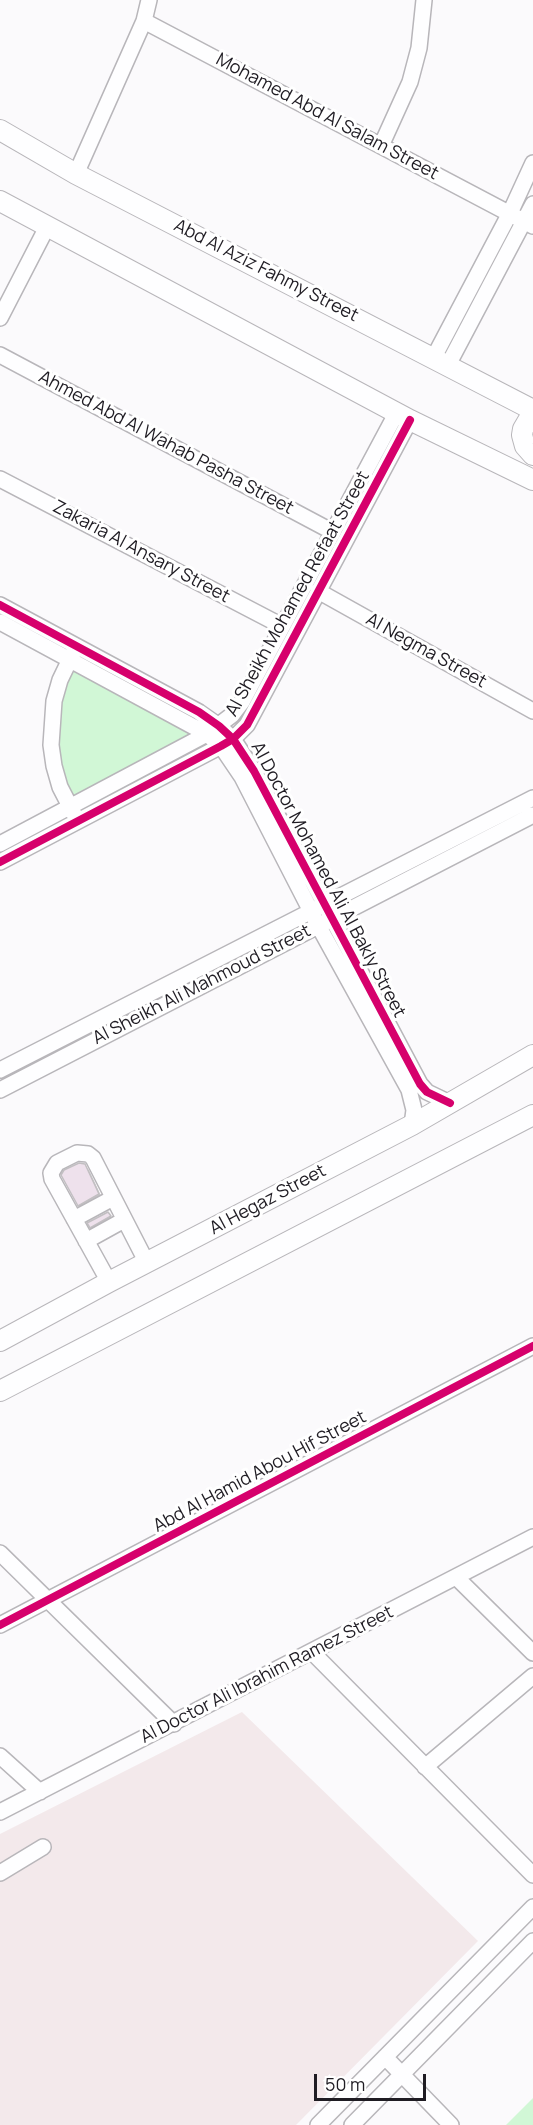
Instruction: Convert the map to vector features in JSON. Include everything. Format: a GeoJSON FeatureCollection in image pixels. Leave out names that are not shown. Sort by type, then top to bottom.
{"type":"FeatureCollection","features":[{"type":"Feature","properties":{"kind":"main road","name":"Abd Al Aziz Fahmy Street"},"geometry":{"type":"LineString","coordinates":[[0,130],[76,174],[441,361],[533,411]]}},
{"type":"Feature","properties":{"kind":"main road"},"geometry":{"type":"LineString","coordinates":[[0,201],[403,416],[533,480]]}},
{"type":"Feature","properties":{"kind":"main road"},"geometry":{"type":"LineString","coordinates":[[533,411],[522,435],[525,446],[533,455]]}},
{"type":"Feature","properties":{"kind":"main road","name":"Al Hegaz Street"},"geometry":{"type":"LineString","coordinates":[[0,1341],[412,1125],[533,1056]]}},
{"type":"Feature","properties":{"kind":"main road"},"geometry":{"type":"LineString","coordinates":[[0,1391],[533,1115]]}},
{"type":"Feature","properties":{"kind":"street"},"geometry":{"type":"LineString","coordinates":[[76,174],[144,21],[149,0]]}},
{"type":"Feature","properties":{"kind":"street"},"geometry":{"type":"LineString","coordinates":[[381,146],[410,82],[419,48],[424,0]]}},
{"type":"Feature","properties":{"kind":"street","name":"Mohamed Abd Al Salam Street"},"geometry":{"type":"LineString","coordinates":[[144,21],[529,223]]}},
{"type":"Feature","properties":{"kind":"street"},"geometry":{"type":"LineString","coordinates":[[441,361],[533,163]]}},
{"type":"Feature","properties":{"kind":"street"},"geometry":{"type":"LineString","coordinates":[[441,361],[529,223],[533,204]]}},
{"type":"Feature","properties":{"kind":"street"},"geometry":{"type":"LineString","coordinates":[[0,318],[47,227]]}},
{"type":"Feature","properties":{"kind":"street","name":"Ahmed Abd Al Wahab Pasha Street"},"geometry":{"type":"LineString","coordinates":[[0,355],[333,532]]}},
{"type":"Feature","properties":{"kind":"street","name":"Al Sheikh Mohamed Refaat Street"},"geometry":{"type":"LineString","coordinates":[[0,844],[213,730],[242,702],[333,532],[403,416]]}},
{"type":"Feature","properties":{"kind":"street","name":"Al Sheikh Mohamed Refaat Street"},"geometry":{"type":"LineString","coordinates":[[0,862],[227,742],[247,725],[318,591],[403,416]]}},
{"type":"Feature","properties":{"kind":"street","name":"Zakaria Al Ansary Street"},"geometry":{"type":"LineString","coordinates":[[0,479],[282,626]]}},
{"type":"Feature","properties":{"kind":"street","name":"Al Negma Street"},"geometry":{"type":"LineString","coordinates":[[318,591],[533,711]]}},
{"type":"Feature","properties":{"kind":"street","name":"Al Doctor Mohamed Ali Al Bakly Street"},"geometry":{"type":"LineString","coordinates":[[0,605],[73,653],[213,730],[227,742],[242,777],[420,1084],[427,1092],[450,1103]]}},
{"type":"Feature","properties":{"kind":"street","name":"Al Doctor Mohamed Ali Al Bakly Street"},"geometry":{"type":"LineString","coordinates":[[0,622],[73,653]]}},
{"type":"Feature","properties":{"kind":"street"},"geometry":{"type":"LineString","coordinates":[[73,653],[60,680],[54,701],[51,745],[57,777],[69,807],[78,821]]}},
{"type":"Feature","properties":{"kind":"street","name":"Al Sheikh Ali Mahmoud Street"},"geometry":{"type":"LineString","coordinates":[[0,1070],[533,798]]}},
{"type":"Feature","properties":{"kind":"street","name":"Al Sheikh Ali Mahmoud Street"},"geometry":{"type":"LineString","coordinates":[[0,1090],[533,816]]}},
{"type":"Feature","properties":{"kind":"street","name":"Al Doctor Mohamed Ali Al Bakly Street"},"geometry":{"type":"LineString","coordinates":[[325,922],[409,1090],[414,1110],[412,1125]]}},
{"type":"Feature","properties":{"kind":"street"},"geometry":{"type":"LineString","coordinates":[[109,1282],[52,1179],[51,1173],[57,1163],[77,1153],[88,1154],[93,1158],[147,1263]]}},
{"type":"Feature","properties":{"kind":"street"},"geometry":{"type":"LineString","coordinates":[[74,1219],[113,1198]]}},
{"type":"Feature","properties":{"kind":"street"},"geometry":{"type":"LineString","coordinates":[[86,1241],[124,1220]]}},
{"type":"Feature","properties":{"kind":"street","name":"Abd Al Hamid Abou Hif Street"},"geometry":{"type":"LineString","coordinates":[[0,1625],[533,1346]]}},
{"type":"Feature","properties":{"kind":"street","name":"Al Doctor Ali Ibrahim Ramez Street"},"geometry":{"type":"LineString","coordinates":[[0,1812],[533,1537]]}},
{"type":"Feature","properties":{"kind":"street"},"geometry":{"type":"LineString","coordinates":[[0,1553],[174,1724]]}},
{"type":"Feature","properties":{"kind":"street"},"geometry":{"type":"LineString","coordinates":[[456,1577],[533,1653]]}},
{"type":"Feature","properties":{"kind":"street"},"geometry":{"type":"LineString","coordinates":[[312,1652],[533,1875]]}},
{"type":"Feature","properties":{"kind":"street"},"geometry":{"type":"LineString","coordinates":[[425,1767],[533,1676]]}},
{"type":"Feature","properties":{"kind":"street"},"geometry":{"type":"LineString","coordinates":[[0,1756],[40,1792]]}},
{"type":"Feature","properties":{"kind":"street"},"geometry":{"type":"LineString","coordinates":[[0,1873],[43,1847]]}},
{"type":"Feature","properties":{"kind":"street"},"geometry":{"type":"LineString","coordinates":[[318,2125],[533,1907]]}},
{"type":"Feature","properties":{"kind":"street"},"geometry":{"type":"LineString","coordinates":[[352,2125],[533,1941]]}},
{"type":"Feature","properties":{"kind":"street"},"geometry":{"type":"LineString","coordinates":[[385,2057],[451,2125]]}},
{"type":"Feature","properties":{"kind":"shaded area"},"geometry":{"type":"Polygon","coordinates":[[[242,1712],[478,1941],[296,2125],[0,2125],[0,1834],[242,1712]]]}},
{"type":"Feature","properties":{"kind":"green space"},"geometry":{"type":"Polygon","coordinates":[[[69,660],[207,734],[69,807],[51,745],[69,660]]]}},
{"type":"Feature","properties":{"kind":"green space"},"geometry":{"type":"Polygon","coordinates":[[[533,2098],[533,2125],[506,2125],[533,2098]]]}},
{"type":"Feature","properties":{"kind":"building"},"geometry":{"type":"Polygon","coordinates":[[[79,1163],[85,1164],[99,1194],[78,1206],[61,1175],[64,1170],[79,1163]]]}},
{"type":"Feature","properties":{"kind":"building"},"geometry":{"type":"Polygon","coordinates":[[[108,1212],[111,1216],[90,1228],[87,1223],[108,1212]]]}},
{"type":"Feature","properties":{"kind":"cycle path"},"geometry":{"type":"LineString","coordinates":[[0,862],[221,746],[233,739],[247,725],[410,420]]}},
{"type":"Feature","properties":{"kind":"cycle path"},"geometry":{"type":"LineString","coordinates":[[0,605],[199,712],[233,739],[254,771],[420,1084],[427,1092],[450,1103]]}},
{"type":"Feature","properties":{"kind":"cycle path"},"geometry":{"type":"LineString","coordinates":[[0,1625],[533,1346]]}}]}
